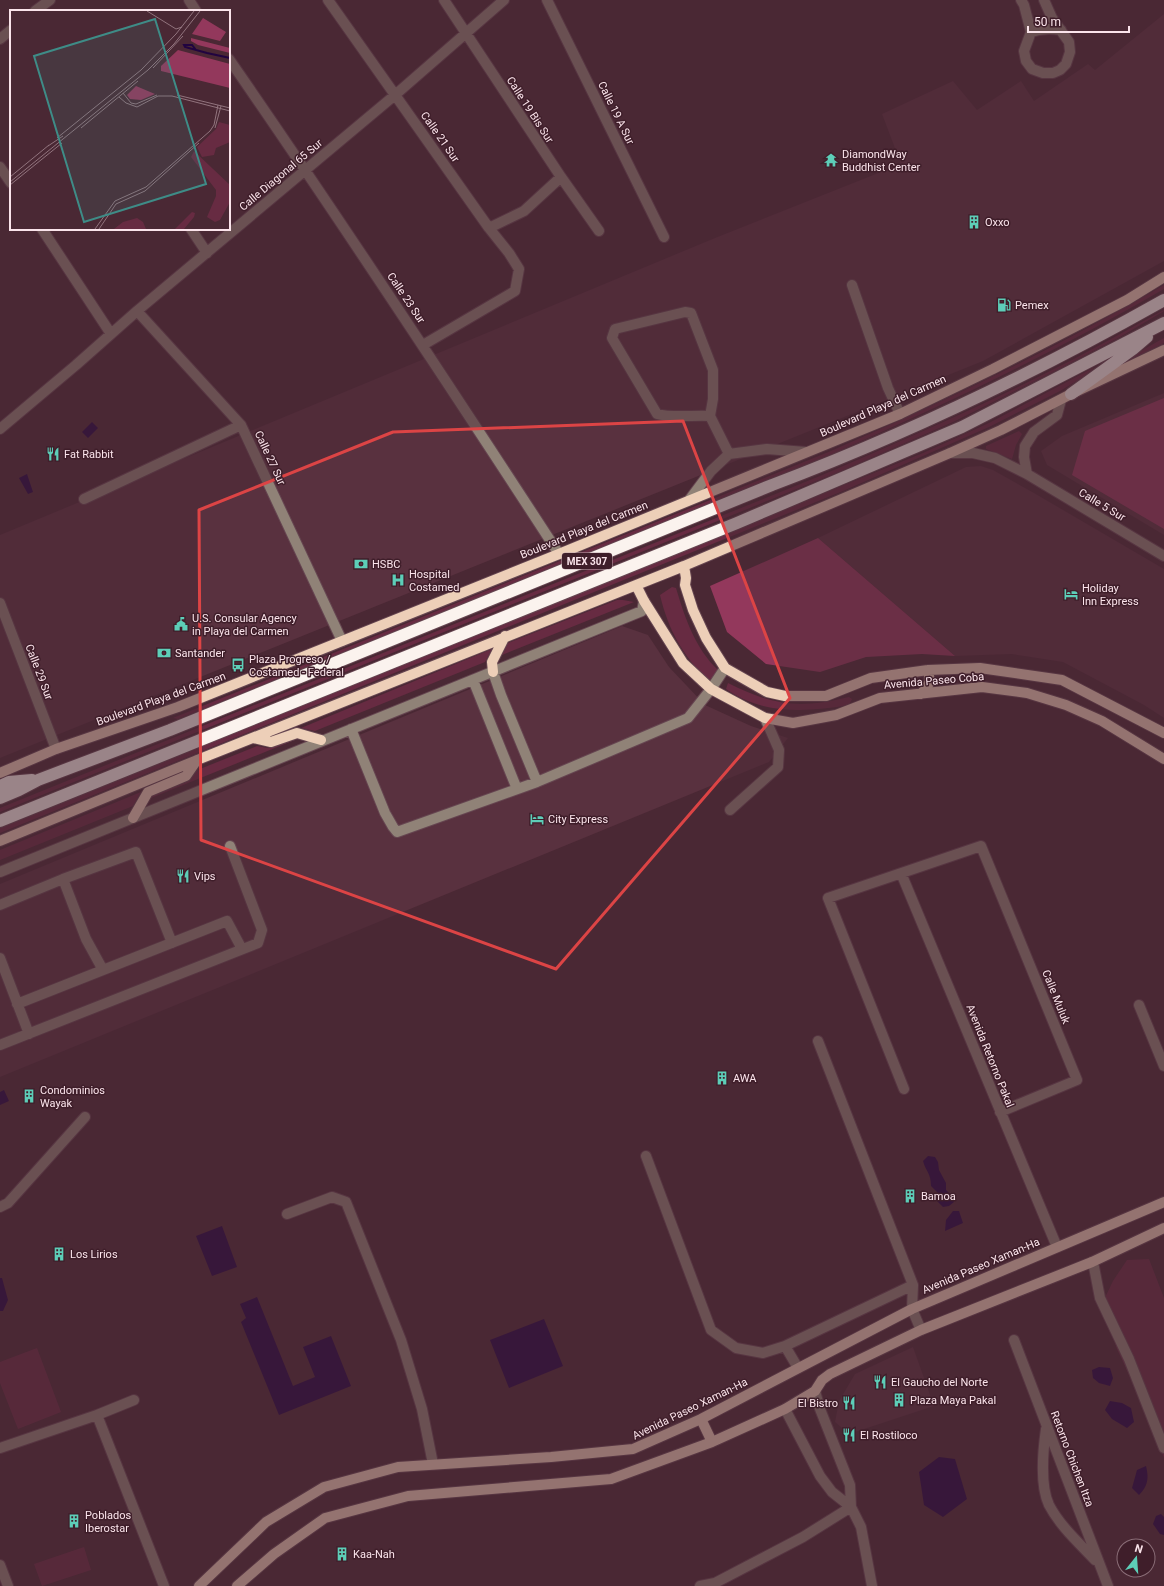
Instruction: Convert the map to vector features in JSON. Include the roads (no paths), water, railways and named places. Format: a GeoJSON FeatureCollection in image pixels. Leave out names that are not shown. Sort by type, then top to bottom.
{"type":"FeatureCollection","features":[{"type":"Feature","properties":{"kind":"highway","name":"MEX 307"},"geometry":{"type":"LineString","coordinates":[[0,798],[38,780],[170,730],[750,494],[836,461],[957,408],[1164,300]]}},
{"type":"Feature","properties":{"kind":"highway","name":"MEX 307"},"geometry":{"type":"LineString","coordinates":[[0,821],[737,522],[954,430],[1162,323]]}},
{"type":"Feature","properties":{"kind":"highway"},"geometry":{"type":"LineString","coordinates":[[1066,397],[1133,349],[1162,323]]}},
{"type":"Feature","properties":{"kind":"highway"},"geometry":{"type":"LineString","coordinates":[[0,786],[9,782],[38,780]]}},
{"type":"Feature","properties":{"kind":"main road","name":"Boulevard Playa del Carmen"},"geometry":{"type":"LineString","coordinates":[[0,773],[56,749],[178,707],[559,554],[900,414],[993,369],[1127,300],[1164,277]]}},
{"type":"Feature","properties":{"kind":"main road"},"geometry":{"type":"LineString","coordinates":[[0,840],[505,636],[684,566],[950,453],[1001,430],[1164,350]]}},
{"type":"Feature","properties":{"kind":"main road","name":"Avenida Paseo Coba"},"geometry":{"type":"LineString","coordinates":[[684,566],[686,578],[685,584],[693,610],[706,638],[725,668],[767,692],[785,696],[826,696],[871,678],[928,670],[980,668],[1062,680],[1164,733]]}},
{"type":"Feature","properties":{"kind":"main road","name":"Avenida Paseo Coba"},"geometry":{"type":"LineString","coordinates":[[636,585],[644,601],[682,662],[711,689],[765,718],[793,723],[836,715],[880,698],[982,687],[1027,693],[1066,705],[1102,722],[1164,759]]}},
{"type":"Feature","properties":{"kind":"main road"},"geometry":{"type":"LineString","coordinates":[[493,672],[492,662],[505,636]]}},
{"type":"Feature","properties":{"kind":"main road"},"geometry":{"type":"LineString","coordinates":[[921,694],[930,682],[928,670]]}},
{"type":"Feature","properties":{"kind":"main road"},"geometry":{"type":"LineString","coordinates":[[252,738],[271,742],[297,733],[321,740]]}},
{"type":"Feature","properties":{"kind":"main road"},"geometry":{"type":"LineString","coordinates":[[133,818],[148,792],[186,776],[197,760]]}},
{"type":"Feature","properties":{"kind":"main road","name":"Avenida Paseo Xaman-Ha"},"geometry":{"type":"LineString","coordinates":[[199,1586],[266,1522],[324,1487],[398,1467],[633,1450],[701,1419],[912,1309],[1164,1202]]}},
{"type":"Feature","properties":{"kind":"main road"},"geometry":{"type":"LineString","coordinates":[[237,1586],[274,1554],[325,1518],[408,1496],[611,1479],[712,1442],[785,1409],[815,1391],[822,1380],[830,1374],[921,1330],[1092,1262],[1164,1228]]}},
{"type":"Feature","properties":{"kind":"main road"},"geometry":{"type":"LineString","coordinates":[[701,1419],[712,1442]]}},
{"type":"Feature","properties":{"kind":"street"},"geometry":{"type":"LineString","coordinates":[[39,7],[50,0]]}},
{"type":"Feature","properties":{"kind":"street"},"geometry":{"type":"LineString","coordinates":[[188,0],[195,10]]}},
{"type":"Feature","properties":{"kind":"street","name":"Calle 21 Sur"},"geometry":{"type":"LineString","coordinates":[[328,0],[489,228],[509,253],[519,270],[515,291],[423,345]]}},
{"type":"Feature","properties":{"kind":"street","name":"Calle 19 Bis Sur"},"geometry":{"type":"LineString","coordinates":[[444,0],[598,231]]}},
{"type":"Feature","properties":{"kind":"street","name":"Calle Diagonal 65 Sur"},"geometry":{"type":"LineString","coordinates":[[0,429],[137,311],[395,95],[504,0]]}},
{"type":"Feature","properties":{"kind":"street","name":"Calle 19 A Sur"},"geometry":{"type":"LineString","coordinates":[[547,0],[664,237]]}},
{"type":"Feature","properties":{"kind":"street"},"geometry":{"type":"LineString","coordinates":[[1021,0],[1024,5],[1031,32],[1024,51],[1026,61],[1032,69],[1043,73],[1053,73],[1060,70],[1066,64],[1070,52],[1069,42],[1052,18],[1044,0]]}},
{"type":"Feature","properties":{"kind":"street"},"geometry":{"type":"LineString","coordinates":[[1031,32],[1040,28],[1061,30]]}},
{"type":"Feature","properties":{"kind":"street"},"geometry":{"type":"LineString","coordinates":[[0,39],[10,31]]}},
{"type":"Feature","properties":{"kind":"street","name":"Calle 23 Sur"},"geometry":{"type":"LineString","coordinates":[[230,60],[423,345],[559,554]]}},
{"type":"Feature","properties":{"kind":"street"},"geometry":{"type":"LineString","coordinates":[[0,167],[10,182]]}},
{"type":"Feature","properties":{"kind":"street"},"geometry":{"type":"LineString","coordinates":[[489,228],[524,211],[561,177]]}},
{"type":"Feature","properties":{"kind":"street"},"geometry":{"type":"LineString","coordinates":[[43,230],[111,334]]}},
{"type":"Feature","properties":{"kind":"street"},"geometry":{"type":"LineString","coordinates":[[192,230],[207,253]]}},
{"type":"Feature","properties":{"kind":"street"},"geometry":{"type":"LineString","coordinates":[[852,285],[888,388],[900,414]]}},
{"type":"Feature","properties":{"kind":"street","name":"Calle 27 Sur"},"geometry":{"type":"LineString","coordinates":[[137,311],[241,425],[342,641]]}},
{"type":"Feature","properties":{"kind":"street"},"geometry":{"type":"LineString","coordinates":[[710,416],[665,416],[657,414],[612,338],[615,329],[685,312],[691,313],[713,370],[713,399],[710,416],[729,454]]}},
{"type":"Feature","properties":{"kind":"street"},"geometry":{"type":"LineString","coordinates":[[1027,474],[1024,457],[1025,446],[1034,432],[1057,415],[1066,397]]}},
{"type":"Feature","properties":{"kind":"street"},"geometry":{"type":"LineString","coordinates":[[84,500],[241,425]]}},
{"type":"Feature","properties":{"kind":"street"},"geometry":{"type":"LineString","coordinates":[[690,499],[711,471],[729,454],[767,449],[806,452]]}},
{"type":"Feature","properties":{"kind":"street","name":"Calle 5 Sur"},"geometry":{"type":"LineString","coordinates":[[950,453],[973,453],[995,458],[1027,474],[1164,556]]}},
{"type":"Feature","properties":{"kind":"street"},"geometry":{"type":"LineString","coordinates":[[0,872],[321,740],[642,611],[644,601]]}},
{"type":"Feature","properties":{"kind":"street","name":"Calle 29 Sur"},"geometry":{"type":"LineString","coordinates":[[0,603],[56,749]]}},
{"type":"Feature","properties":{"kind":"street"},"geometry":{"type":"LineString","coordinates":[[351,729],[385,813],[397,832],[517,790],[688,718],[711,689],[725,668]]}},
{"type":"Feature","properties":{"kind":"street"},"geometry":{"type":"LineString","coordinates":[[493,672],[537,782]]}},
{"type":"Feature","properties":{"kind":"street"},"geometry":{"type":"LineString","coordinates":[[473,680],[517,790]]}},
{"type":"Feature","properties":{"kind":"street"},"geometry":{"type":"LineString","coordinates":[[730,810],[778,767],[779,750],[765,718]]}},
{"type":"Feature","properties":{"kind":"street"},"geometry":{"type":"LineString","coordinates":[[0,1045],[258,943],[262,930],[230,846]]}},
{"type":"Feature","properties":{"kind":"street","name":"Calle Muluk"},"geometry":{"type":"LineString","coordinates":[[901,873],[981,846],[1078,1080],[1000,1112]]}},
{"type":"Feature","properties":{"kind":"street"},"geometry":{"type":"LineString","coordinates":[[0,905],[63,879],[136,852],[172,943]]}},
{"type":"Feature","properties":{"kind":"street"},"geometry":{"type":"LineString","coordinates":[[901,873],[828,898],[904,1089]]}},
{"type":"Feature","properties":{"kind":"street","name":"Avenida Retorno Pakal"},"geometry":{"type":"LineString","coordinates":[[901,873],[1057,1247]]}},
{"type":"Feature","properties":{"kind":"street"},"geometry":{"type":"LineString","coordinates":[[63,879],[86,939],[103,970]]}},
{"type":"Feature","properties":{"kind":"street"},"geometry":{"type":"LineString","coordinates":[[17,1004],[227,921],[242,949]]}},
{"type":"Feature","properties":{"kind":"street"},"geometry":{"type":"LineString","coordinates":[[0,958],[28,1034]]}},
{"type":"Feature","properties":{"kind":"street"},"geometry":{"type":"LineString","coordinates":[[1138,1005],[1164,1066]]}},
{"type":"Feature","properties":{"kind":"street"},"geometry":{"type":"LineString","coordinates":[[818,1041],[913,1285],[912,1309],[921,1330]]}},
{"type":"Feature","properties":{"kind":"street"},"geometry":{"type":"LineString","coordinates":[[0,1207],[8,1203],[85,1117]]}},
{"type":"Feature","properties":{"kind":"street"},"geometry":{"type":"LineString","coordinates":[[646,1156],[711,1330],[736,1348],[763,1353],[784,1346],[913,1285]]}},
{"type":"Feature","properties":{"kind":"street"},"geometry":{"type":"LineString","coordinates":[[287,1214],[332,1197],[346,1202],[401,1340],[422,1409],[433,1464]]}},
{"type":"Feature","properties":{"kind":"street"},"geometry":{"type":"LineString","coordinates":[[1092,1262],[1100,1298],[1129,1359],[1164,1448]]}},
{"type":"Feature","properties":{"kind":"street","name":"Retorno Chichen Itza"},"geometry":{"type":"LineString","coordinates":[[1014,1340],[1108,1586]]}},
{"type":"Feature","properties":{"kind":"street"},"geometry":{"type":"LineString","coordinates":[[784,1346],[798,1368]]}},
{"type":"Feature","properties":{"kind":"street"},"geometry":{"type":"LineString","coordinates":[[815,1391],[820,1409],[850,1485],[851,1507],[861,1527],[872,1586]]}},
{"type":"Feature","properties":{"kind":"street"},"geometry":{"type":"LineString","coordinates":[[0,1448],[97,1415],[134,1400]]}},
{"type":"Feature","properties":{"kind":"street"},"geometry":{"type":"LineString","coordinates":[[785,1409],[820,1476],[832,1492],[851,1507]]}},
{"type":"Feature","properties":{"kind":"street"},"geometry":{"type":"LineString","coordinates":[[97,1415],[164,1586]]}},
{"type":"Feature","properties":{"kind":"street"},"geometry":{"type":"LineString","coordinates":[[1047,1427],[1044,1447],[1044,1480],[1049,1504],[1058,1520],[1099,1564]]}},
{"type":"Feature","properties":{"kind":"street"},"geometry":{"type":"LineString","coordinates":[[700,1586],[715,1583],[803,1537],[851,1507]]}},
{"type":"Feature","properties":{"kind":"street"},"geometry":{"type":"LineString","coordinates":[[0,1565],[8,1586]]}},
{"type":"Feature","properties":{"kind":"place","name":"DiamondWay Buddhist Center"},"geometry":{"type":"Point","coordinates":[831,160]}},
{"type":"Feature","properties":{"kind":"place","name":"Oxxo"},"geometry":{"type":"Point","coordinates":[974,222]}},
{"type":"Feature","properties":{"kind":"place","name":"Pemex"},"geometry":{"type":"Point","coordinates":[1004,305]}},
{"type":"Feature","properties":{"kind":"place","name":"Fat Rabbit"},"geometry":{"type":"Point","coordinates":[53,454]}},
{"type":"Feature","properties":{"kind":"place","name":"HSBC"},"geometry":{"type":"Point","coordinates":[361,564]}},
{"type":"Feature","properties":{"kind":"place","name":"Hospital Costamed"},"geometry":{"type":"Point","coordinates":[398,580]}},
{"type":"Feature","properties":{"kind":"place","name":"Holiday Inn Express"},"geometry":{"type":"Point","coordinates":[1071,594]}},
{"type":"Feature","properties":{"kind":"place","name":"U.S. Consular Agency in Playa del Carmen"},"geometry":{"type":"Point","coordinates":[181,624]}},
{"type":"Feature","properties":{"kind":"place","name":"Santander"},"geometry":{"type":"Point","coordinates":[164,653]}},
{"type":"Feature","properties":{"kind":"place","name":"Plaza Progreso / Costamed - Federal"},"geometry":{"type":"Point","coordinates":[238,665]}},
{"type":"Feature","properties":{"kind":"place","name":"City Express"},"geometry":{"type":"Point","coordinates":[537,819]}},
{"type":"Feature","properties":{"kind":"place","name":"Vips"},"geometry":{"type":"Point","coordinates":[183,876]}},
{"type":"Feature","properties":{"kind":"place","name":"AWA"},"geometry":{"type":"Point","coordinates":[722,1078]}},
{"type":"Feature","properties":{"kind":"place","name":"Condominios Wayak"},"geometry":{"type":"Point","coordinates":[29,1096]}},
{"type":"Feature","properties":{"kind":"place","name":"Bamoa"},"geometry":{"type":"Point","coordinates":[910,1196]}},
{"type":"Feature","properties":{"kind":"place","name":"Los Lirios"},"geometry":{"type":"Point","coordinates":[59,1254]}},
{"type":"Feature","properties":{"kind":"place","name":"El Gaucho del Norte"},"geometry":{"type":"Point","coordinates":[880,1382]}},
{"type":"Feature","properties":{"kind":"place","name":"Plaza Maya Pakal"},"geometry":{"type":"Point","coordinates":[899,1400]}},
{"type":"Feature","properties":{"kind":"place","name":"El Bistro"},"geometry":{"type":"Point","coordinates":[849,1403]}},
{"type":"Feature","properties":{"kind":"place","name":"El Rostiloco"},"geometry":{"type":"Point","coordinates":[849,1435]}},
{"type":"Feature","properties":{"kind":"place","name":"Poblados Iberostar"},"geometry":{"type":"Point","coordinates":[74,1521]}},
{"type":"Feature","properties":{"kind":"place","name":"Kaa-Nah"},"geometry":{"type":"Point","coordinates":[342,1554]}}]}
